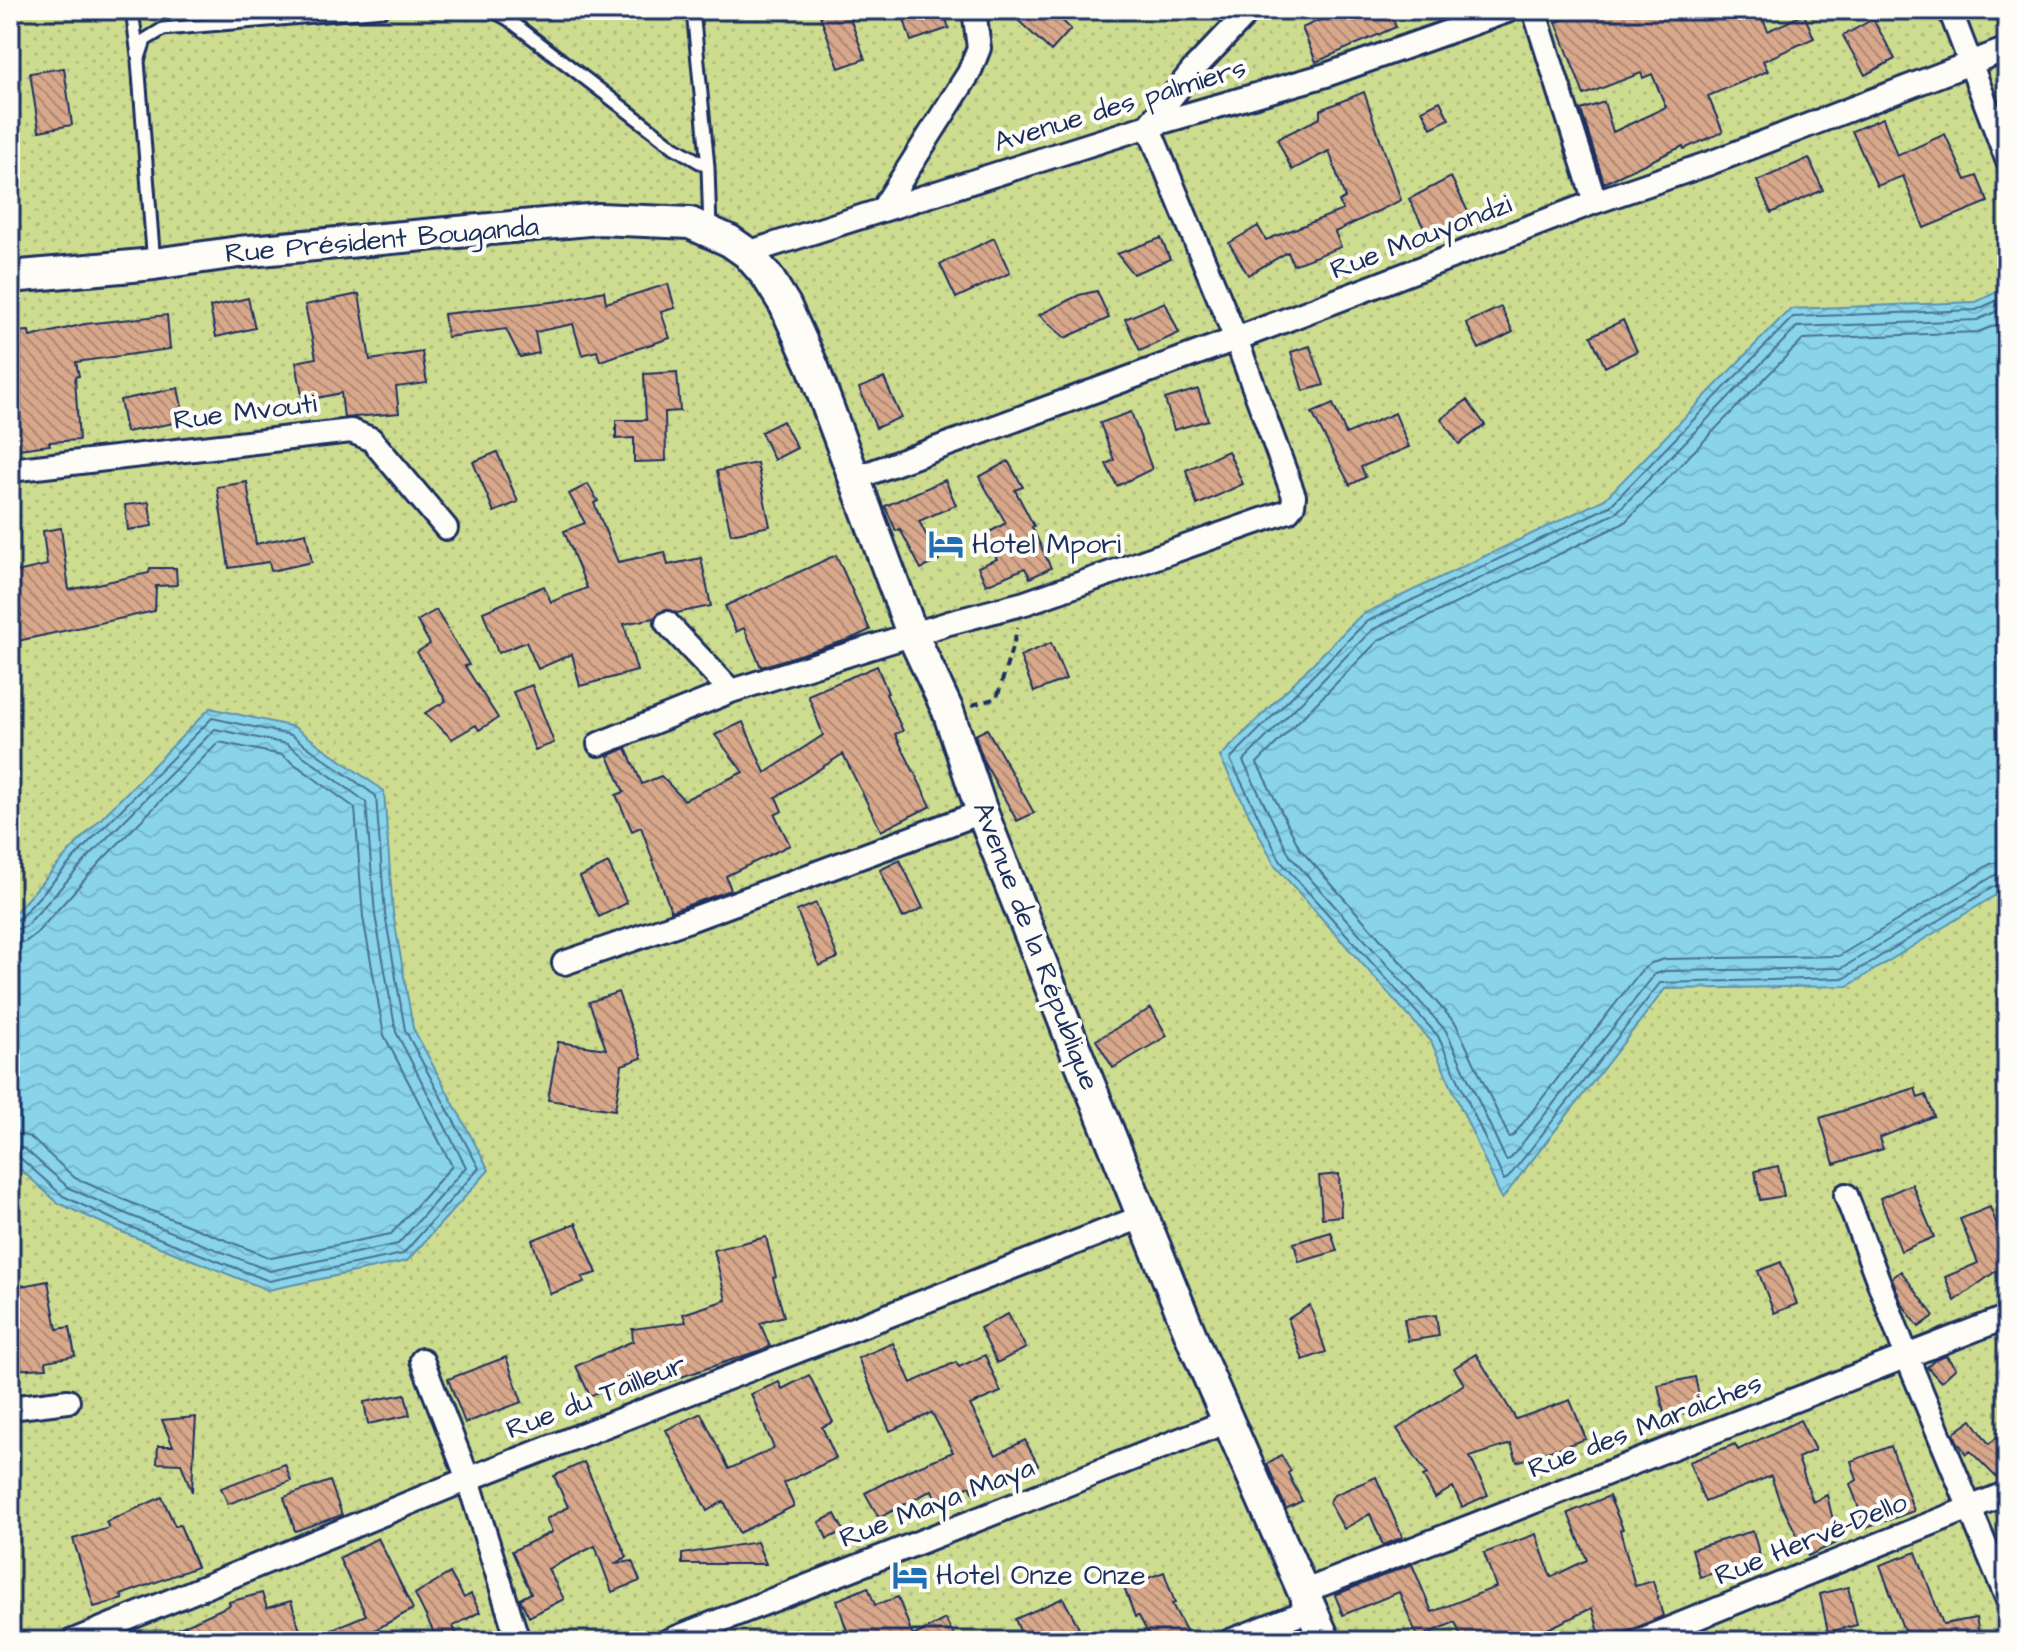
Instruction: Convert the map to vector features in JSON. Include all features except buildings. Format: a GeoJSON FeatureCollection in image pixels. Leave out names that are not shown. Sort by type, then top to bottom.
{"type":"FeatureCollection","features":[{"type":"Feature","properties":{"kind":"street"},"geometry":{"type":"LineString","coordinates":[[882,210],[969,73],[979,48],[974,10]]}},
{"type":"Feature","properties":{"kind":"street"},"geometry":{"type":"LineString","coordinates":[[599,744],[731,691],[1025,603],[1288,511],[1293,505],[1294,496],[1236,339],[1148,126],[1193,70],[1250,10]]}},
{"type":"Feature","properties":{"kind":"street","name":"Avenue des palmiers"},"geometry":{"type":"LineString","coordinates":[[747,253],[1148,126],[1326,75],[1510,10]]}},
{"type":"Feature","properties":{"kind":"street"},"geometry":{"type":"LineString","coordinates":[[1534,10],[1595,202]]}},
{"type":"Feature","properties":{"kind":"street"},"geometry":{"type":"LineString","coordinates":[[1950,10],[2007,159]]}},
{"type":"Feature","properties":{"kind":"street","name":"Rue Mouyondzi"},"geometry":{"type":"LineString","coordinates":[[856,478],[1236,339],[1595,202],[1710,163],[2007,49]]}},
{"type":"Feature","properties":{"kind":"street","name":"Rue Président Bouganda"},"geometry":{"type":"LineString","coordinates":[[10,277],[154,264],[239,252],[599,219],[690,223],[747,253]]}},
{"type":"Feature","properties":{"kind":"street","name":"Avenue de la République"},"geometry":{"type":"LineString","coordinates":[[747,253],[767,276],[785,305],[813,367],[913,636],[948,711],[982,812],[1144,1216],[1228,1421],[1325,1641]]}},
{"type":"Feature","properties":{"kind":"street","name":"Rue Mvouti"},"geometry":{"type":"LineString","coordinates":[[10,470],[351,431],[371,439],[446,528]]}},
{"type":"Feature","properties":{"kind":"street"},"geometry":{"type":"LineString","coordinates":[[667,623],[731,691]]}},
{"type":"Feature","properties":{"kind":"street"},"geometry":{"type":"LineString","coordinates":[[564,963],[707,914],[982,812]]}},
{"type":"Feature","properties":{"kind":"street"},"geometry":{"type":"LineString","coordinates":[[1846,1195],[1907,1357],[2007,1598]]}},
{"type":"Feature","properties":{"kind":"street","name":"Rue du Tailleur"},"geometry":{"type":"LineString","coordinates":[[73,1641],[468,1479],[1144,1216]]}},
{"type":"Feature","properties":{"kind":"street","name":"Rue des Maraiches"},"geometry":{"type":"LineString","coordinates":[[1230,1641],[1309,1600],[2007,1317]]}},
{"type":"Feature","properties":{"kind":"street"},"geometry":{"type":"LineString","coordinates":[[422,1360],[468,1479],[518,1641]]}},
{"type":"Feature","properties":{"kind":"street"},"geometry":{"type":"LineString","coordinates":[[10,1408],[68,1401]]}},
{"type":"Feature","properties":{"kind":"street","name":"Rue Maya Maya"},"geometry":{"type":"LineString","coordinates":[[668,1641],[1228,1421]]}},
{"type":"Feature","properties":{"kind":"street","name":"Rue Hervé-Dello"},"geometry":{"type":"LineString","coordinates":[[1639,1641],[2007,1493]]}},
{"type":"Feature","properties":{"kind":"lane"},"geometry":{"type":"LineString","coordinates":[[132,10],[154,264]]}},
{"type":"Feature","properties":{"kind":"lane"},"geometry":{"type":"LineString","coordinates":[[138,61],[145,40],[163,29],[383,10]]}},
{"type":"Feature","properties":{"kind":"lane"},"geometry":{"type":"LineString","coordinates":[[492,10],[520,28],[674,147],[708,167]]}},
{"type":"Feature","properties":{"kind":"lane"},"geometry":{"type":"LineString","coordinates":[[693,10],[708,167],[710,231]]}},
{"type":"Feature","properties":{"kind":"path"},"geometry":{"type":"LineString","coordinates":[[948,711],[997,698],[1025,603]]}},
{"type":"Feature","properties":{"kind":"green space"},"geometry":{"type":"Polygon","coordinates":[[[10,10],[2007,10],[2007,1641],[10,1641],[10,10]]]}},
{"type":"Feature","properties":{"kind":"water"},"geometry":{"type":"Polygon","coordinates":[[[2007,287],[2007,888],[1848,986],[1665,989],[1502,1199],[1431,1041],[1275,866],[1220,757],[1361,615],[1605,499],[1790,309],[1976,302],[2007,287]]]}},
{"type":"Feature","properties":{"kind":"water"},"geometry":{"type":"Polygon","coordinates":[[[210,708],[294,727],[384,791],[393,913],[413,1028],[489,1170],[407,1261],[268,1290],[58,1203],[10,1160],[10,918],[82,838],[210,708]]]}},
{"type":"Feature","properties":{"kind":"place","name":"Hotel Mpori"},"geometry":{"type":"Point","coordinates":[946,544]}},
{"type":"Feature","properties":{"kind":"place","name":"Hotel Onze Onze"},"geometry":{"type":"Point","coordinates":[910,1575]}}]}
